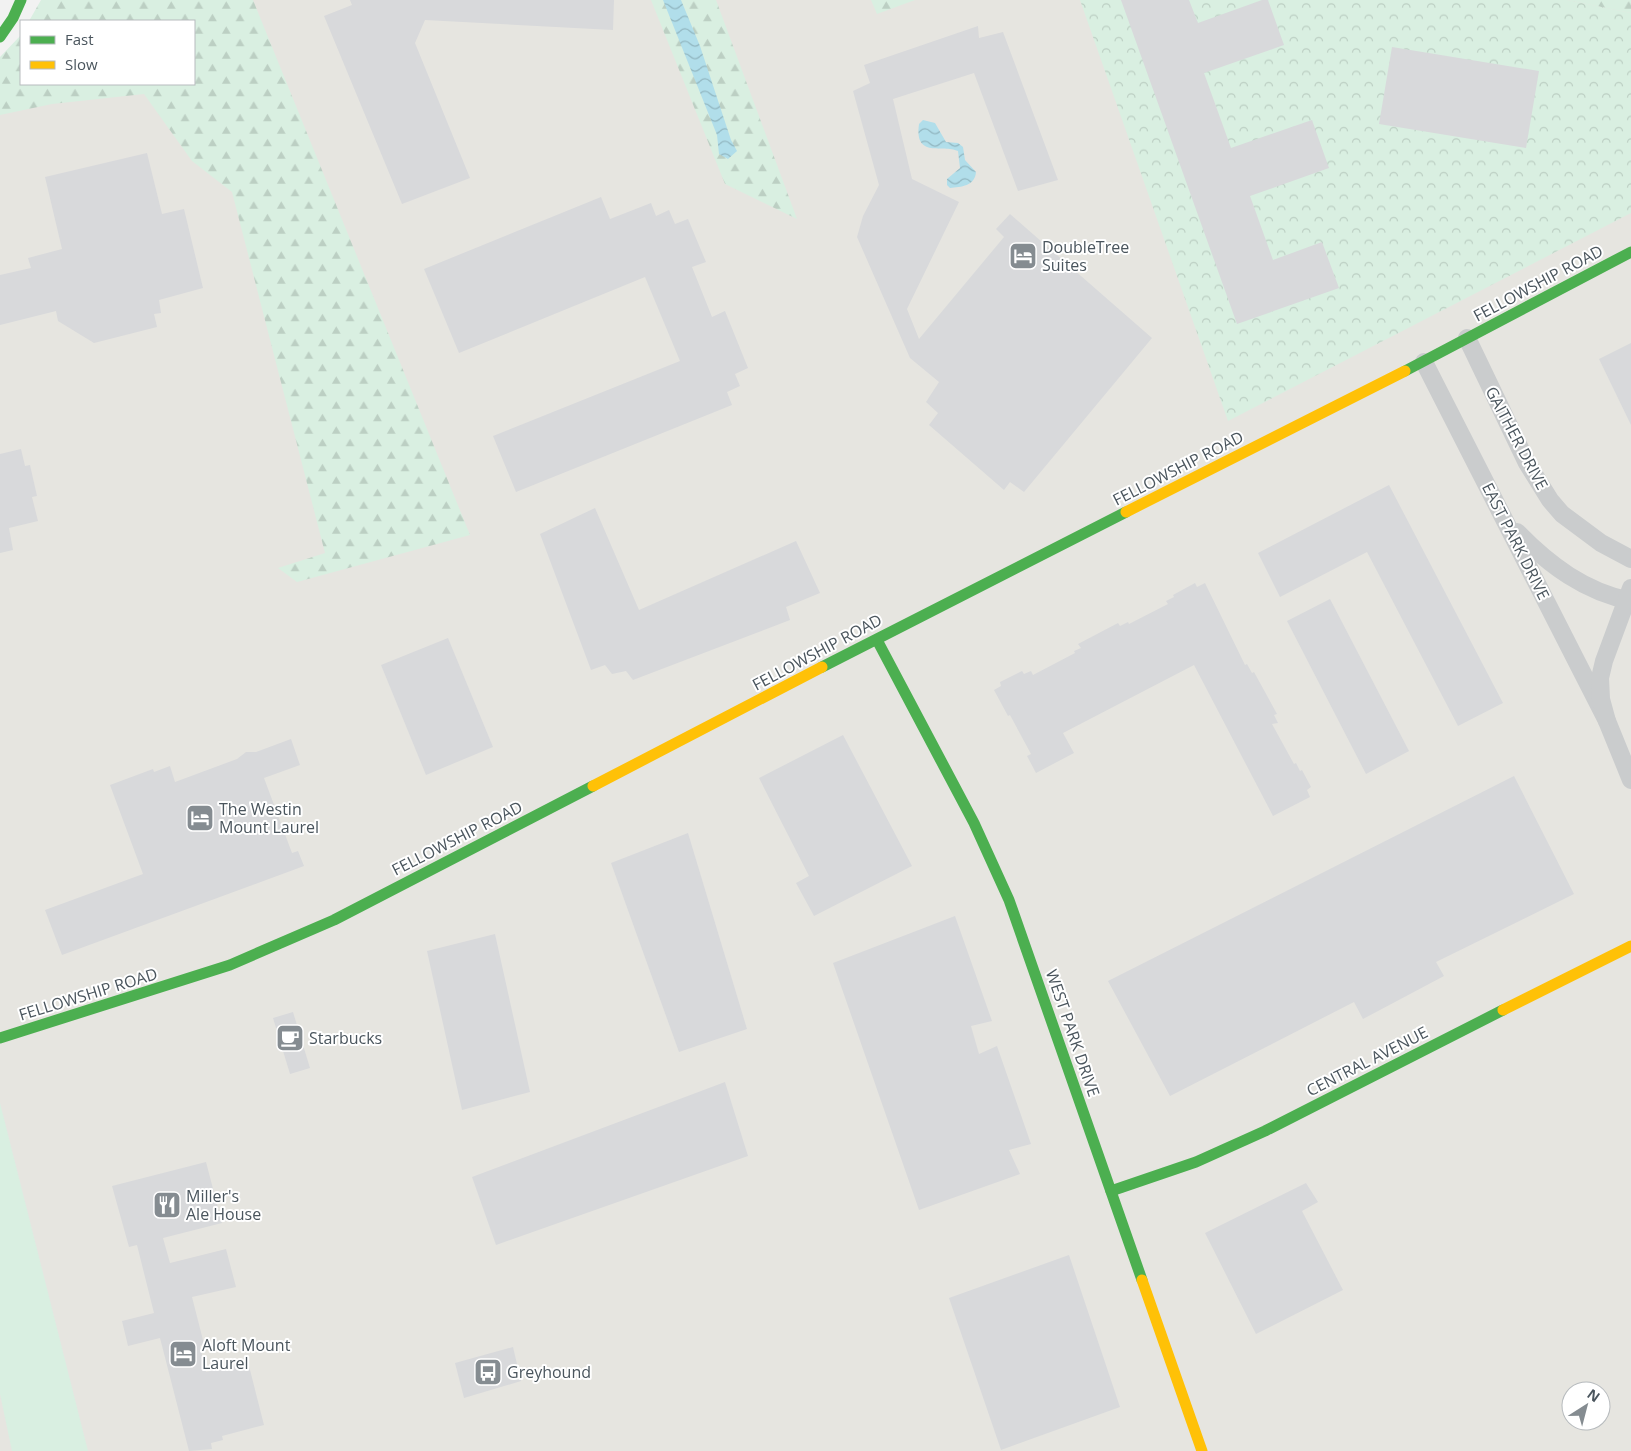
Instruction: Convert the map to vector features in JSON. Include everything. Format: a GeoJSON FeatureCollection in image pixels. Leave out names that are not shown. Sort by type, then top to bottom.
{"type":"FeatureCollection","features":[{"type":"Feature","properties":{"kind":"main road"},"geometry":{"type":"LineString","coordinates":[[0,37],[22,0]]}},
{"type":"Feature","properties":{"kind":"main road","name":"FELLOWSHIP ROAD"},"geometry":{"type":"LineString","coordinates":[[0,1038],[198,976],[295,939],[921,616],[1424,362],[1631,252]]}},
{"type":"Feature","properties":{"kind":"main road","name":"WEST PARK DRIVE"},"geometry":{"type":"LineString","coordinates":[[877,640],[974,823],[1009,900],[1202,1451]]}},
{"type":"Feature","properties":{"kind":"main road","name":"CENTRAL AVENUE"},"geometry":{"type":"LineString","coordinates":[[1111,1191],[1196,1162],[1257,1134],[1631,946]]}},
{"type":"Feature","properties":{"kind":"street","name":"GAITHER DRIVE"},"geometry":{"type":"LineString","coordinates":[[1467,338],[1527,463],[1550,500],[1562,514],[1601,543],[1631,559]]}},
{"type":"Feature","properties":{"kind":"street","name":"EAST PARK DRIVE"},"geometry":{"type":"LineString","coordinates":[[1424,362],[1607,721],[1631,780]]}},
{"type":"Feature","properties":{"kind":"street"},"geometry":{"type":"LineString","coordinates":[[1503,517],[1541,557],[1566,575],[1593,588],[1630,597]]}},
{"type":"Feature","properties":{"kind":"street","name":"EAST PARK DRIVE"},"geometry":{"type":"LineString","coordinates":[[1607,721],[1601,699],[1600,678],[1604,661],[1630,597]]}},
{"type":"Feature","properties":{"kind":"shaded area"},"geometry":{"type":"Polygon","coordinates":[[[61,0],[1631,0],[1631,1451],[0,1451],[0,78],[20,85],[195,85],[195,20],[61,0]]]}},
{"type":"Feature","properties":{"kind":"green space"},"geometry":{"type":"Polygon","coordinates":[[[41,0],[253,0],[470,535],[297,582],[278,568],[325,553],[232,192],[192,161],[144,94],[52,104],[0,115],[0,57],[20,36],[20,85],[195,85],[195,20],[30,20],[41,0]]]}},
{"type":"Feature","properties":{"kind":"green space"},"geometry":{"type":"Polygon","coordinates":[[[651,0],[716,0],[797,219],[725,184],[651,0]]]}},
{"type":"Feature","properties":{"kind":"green space"},"geometry":{"type":"Polygon","coordinates":[[[871,0],[915,0],[877,14],[871,0]]]}},
{"type":"Feature","properties":{"kind":"green space"},"geometry":{"type":"Polygon","coordinates":[[[1080,0],[1567,0],[1631,13],[1631,213],[1228,421],[1080,0]]]}},
{"type":"Feature","properties":{"kind":"green space"},"geometry":{"type":"Polygon","coordinates":[[[1567,0],[1631,0],[1631,13],[1567,0]]]}},
{"type":"Feature","properties":{"kind":"green space"},"geometry":{"type":"Polygon","coordinates":[[[0,1103],[88,1451],[12,1451],[0,1394],[0,1103]]]}},
{"type":"Feature","properties":{"kind":"water"},"geometry":{"type":"Polygon","coordinates":[[[663,0],[681,0],[700,46],[731,140],[737,151],[728,159],[719,154],[717,135],[663,0]]]}},
{"type":"Feature","properties":{"kind":"water"},"geometry":{"type":"Polygon","coordinates":[[[923,120],[935,123],[946,142],[958,143],[963,147],[965,160],[976,172],[975,177],[970,183],[950,188],[947,185],[947,179],[960,168],[958,151],[925,146],[921,142],[919,135],[919,124],[923,120]]]}},
{"type":"Feature","properties":{"kind":"building"},"geometry":{"type":"Polygon","coordinates":[[[350,0],[614,0],[613,30],[425,20],[415,43],[470,178],[402,204],[324,16],[352,5],[350,0]]]}},
{"type":"Feature","properties":{"kind":"building"},"geometry":{"type":"Polygon","coordinates":[[[1121,0],[1189,0],[1198,23],[1262,0],[1268,0],[1284,45],[1204,73],[1231,148],[1312,120],[1329,168],[1250,196],[1273,260],[1322,242],[1339,288],[1237,324],[1121,0]]]}},
{"type":"Feature","properties":{"kind":"building","name":"DoubleTree Suites"},"geometry":{"type":"Polygon","coordinates":[[[978,26],[979,38],[1003,32],[1058,180],[1018,191],[974,73],[893,99],[912,179],[959,202],[907,309],[919,339],[1004,237],[996,229],[1010,214],[1152,338],[1024,492],[1010,482],[1004,490],[929,425],[938,413],[926,402],[939,382],[910,358],[857,237],[863,216],[879,185],[853,91],[870,83],[864,65],[978,26]]]}},
{"type":"Feature","properties":{"kind":"building"},"geometry":{"type":"Polygon","coordinates":[[[1392,47],[1539,71],[1526,148],[1379,124],[1392,47]]]}},
{"type":"Feature","properties":{"kind":"building"},"geometry":{"type":"Polygon","coordinates":[[[147,153],[162,214],[184,209],[203,288],[159,300],[161,313],[154,314],[157,327],[94,343],[58,321],[56,311],[0,325],[0,275],[31,268],[28,258],[62,249],[45,177],[147,153]]]}},
{"type":"Feature","properties":{"kind":"building"},"geometry":{"type":"Polygon","coordinates":[[[601,197],[610,219],[651,203],[656,216],[669,210],[675,224],[688,219],[706,262],[692,267],[712,317],[725,311],[748,368],[735,374],[740,386],[727,392],[732,405],[516,492],[493,436],[680,361],[645,277],[459,353],[424,269],[601,197]]]}},
{"type":"Feature","properties":{"kind":"building"},"geometry":{"type":"Polygon","coordinates":[[[1631,343],[1631,425],[1599,359],[1631,343]]]}},
{"type":"Feature","properties":{"kind":"building"},"geometry":{"type":"Polygon","coordinates":[[[21,449],[25,466],[30,465],[37,496],[32,497],[38,521],[9,528],[13,550],[0,553],[0,454],[21,449]]]}},
{"type":"Feature","properties":{"kind":"building"},"geometry":{"type":"Polygon","coordinates":[[[1389,485],[1503,703],[1458,726],[1367,552],[1280,597],[1258,553],[1389,485]]]}},
{"type":"Feature","properties":{"kind":"building"},"geometry":{"type":"Polygon","coordinates":[[[595,508],[639,610],[796,541],[820,593],[786,607],[790,620],[633,680],[626,671],[612,674],[605,665],[591,670],[540,534],[595,508]]]}},
{"type":"Feature","properties":{"kind":"building"},"geometry":{"type":"Polygon","coordinates":[[[1195,583],[1197,587],[1205,583],[1245,665],[1247,664],[1252,673],[1254,672],[1277,714],[1274,715],[1278,723],[1272,724],[1294,764],[1296,763],[1300,771],[1302,770],[1311,787],[1307,790],[1310,797],[1273,816],[1194,665],[1063,733],[1074,753],[1036,773],[1027,756],[1031,754],[994,690],[1001,686],[1000,682],[1022,671],[1024,674],[1031,671],[1033,675],[1075,653],[1074,651],[1081,648],[1078,644],[1118,623],[1120,626],[1128,622],[1129,624],[1168,604],[1166,601],[1174,597],[1173,595],[1195,583]]]}},
{"type":"Feature","properties":{"kind":"building"},"geometry":{"type":"Polygon","coordinates":[[[1330,599],[1409,751],[1366,774],[1287,621],[1330,599]]]}},
{"type":"Feature","properties":{"kind":"building"},"geometry":{"type":"Polygon","coordinates":[[[448,638],[493,747],[426,775],[381,665],[448,638]]]}},
{"type":"Feature","properties":{"kind":"building"},"geometry":{"type":"Polygon","coordinates":[[[843,735],[912,866],[814,916],[796,883],[809,876],[759,778],[843,735]]]}},
{"type":"Feature","properties":{"kind":"building","name":"The Westin Mount Laurel"},"geometry":{"type":"Polygon","coordinates":[[[291,739],[300,765],[264,778],[292,853],[298,851],[304,866],[62,955],[45,910],[143,874],[110,785],[153,769],[154,772],[170,766],[175,782],[237,759],[246,752],[256,752],[291,739]]]}},
{"type":"Feature","properties":{"kind":"building"},"geometry":{"type":"Polygon","coordinates":[[[1514,776],[1574,894],[1436,962],[1444,976],[1363,1019],[1354,1002],[1170,1096],[1108,981],[1514,776]]]}},
{"type":"Feature","properties":{"kind":"building"},"geometry":{"type":"Polygon","coordinates":[[[688,833],[747,1029],[679,1052],[611,863],[688,833]]]}},
{"type":"Feature","properties":{"kind":"building"},"geometry":{"type":"Polygon","coordinates":[[[955,916],[992,1021],[971,1026],[979,1054],[997,1046],[1031,1144],[1009,1150],[1020,1174],[919,1210],[833,963],[955,916]]]}},
{"type":"Feature","properties":{"kind":"building"},"geometry":{"type":"Polygon","coordinates":[[[495,934],[530,1092],[462,1110],[427,951],[495,934]]]}},
{"type":"Feature","properties":{"kind":"building","name":"Starbucks"},"geometry":{"type":"Polygon","coordinates":[[[293,1012],[310,1068],[290,1074],[273,1018],[293,1012]]]}},
{"type":"Feature","properties":{"kind":"building"},"geometry":{"type":"Polygon","coordinates":[[[725,1082],[748,1156],[496,1245],[472,1177],[725,1082]]]}},
{"type":"Feature","properties":{"kind":"building","name":"Aloft Mount Laurel"},"geometry":{"type":"Polygon","coordinates":[[[206,1162],[222,1223],[163,1238],[170,1263],[226,1249],[236,1287],[192,1297],[204,1344],[200,1346],[206,1372],[248,1362],[264,1425],[222,1436],[223,1440],[211,1443],[212,1449],[189,1451],[160,1338],[128,1346],[122,1321],[154,1313],[137,1245],[129,1247],[112,1186],[206,1162]]]}},
{"type":"Feature","properties":{"kind":"building"},"geometry":{"type":"Polygon","coordinates":[[[1306,1183],[1318,1202],[1302,1211],[1343,1290],[1256,1334],[1205,1233],[1306,1183]]]}},
{"type":"Feature","properties":{"kind":"building"},"geometry":{"type":"Polygon","coordinates":[[[1069,1255],[1120,1407],[1001,1450],[949,1298],[1069,1255]]]}},
{"type":"Feature","properties":{"kind":"building","name":"Greyhound"},"geometry":{"type":"Polygon","coordinates":[[[513,1347],[521,1381],[464,1398],[455,1363],[513,1347]]]}},
{"type":"Feature","properties":{"kind":"traffic: fast"},"geometry":{"type":"LineString","coordinates":[[0,37],[13,18],[21,0]]}},
{"type":"Feature","properties":{"kind":"traffic: fast"},"geometry":{"type":"LineString","coordinates":[[1405,371],[1631,252]]}},
{"type":"Feature","properties":{"kind":"traffic: fast"},"geometry":{"type":"LineString","coordinates":[[822,667],[1126,512]]}},
{"type":"Feature","properties":{"kind":"traffic: fast"},"geometry":{"type":"LineString","coordinates":[[877,640],[974,823],[1009,900],[1142,1280]]}},
{"type":"Feature","properties":{"kind":"traffic: fast"},"geometry":{"type":"LineString","coordinates":[[0,1038],[230,965],[334,920],[593,786]]}},
{"type":"Feature","properties":{"kind":"traffic: fast"},"geometry":{"type":"LineString","coordinates":[[1111,1191],[1196,1162],[1265,1131],[1503,1010]]}},
{"type":"Feature","properties":{"kind":"traffic: slow"},"geometry":{"type":"LineString","coordinates":[[1126,512],[1405,371]]}},
{"type":"Feature","properties":{"kind":"traffic: slow"},"geometry":{"type":"LineString","coordinates":[[593,786],[822,667]]}},
{"type":"Feature","properties":{"kind":"traffic: slow"},"geometry":{"type":"LineString","coordinates":[[1503,1010],[1631,946]]}},
{"type":"Feature","properties":{"kind":"traffic: slow"},"geometry":{"type":"LineString","coordinates":[[1142,1280],[1202,1451]]}},
{"type":"Feature","properties":{"kind":"place","name":"DoubleTree Suites"},"geometry":{"type":"Point","coordinates":[1023,256]}},
{"type":"Feature","properties":{"kind":"place","name":"The Westin Mount Laurel"},"geometry":{"type":"Point","coordinates":[200,818]}},
{"type":"Feature","properties":{"kind":"place","name":"Starbucks"},"geometry":{"type":"Point","coordinates":[290,1038]}},
{"type":"Feature","properties":{"kind":"place","name":"Miller's Ale House"},"geometry":{"type":"Point","coordinates":[167,1205]}},
{"type":"Feature","properties":{"kind":"place","name":"Aloft Mount Laurel"},"geometry":{"type":"Point","coordinates":[183,1354]}},
{"type":"Feature","properties":{"kind":"place","name":"Greyhound"},"geometry":{"type":"Point","coordinates":[488,1372]}}]}
